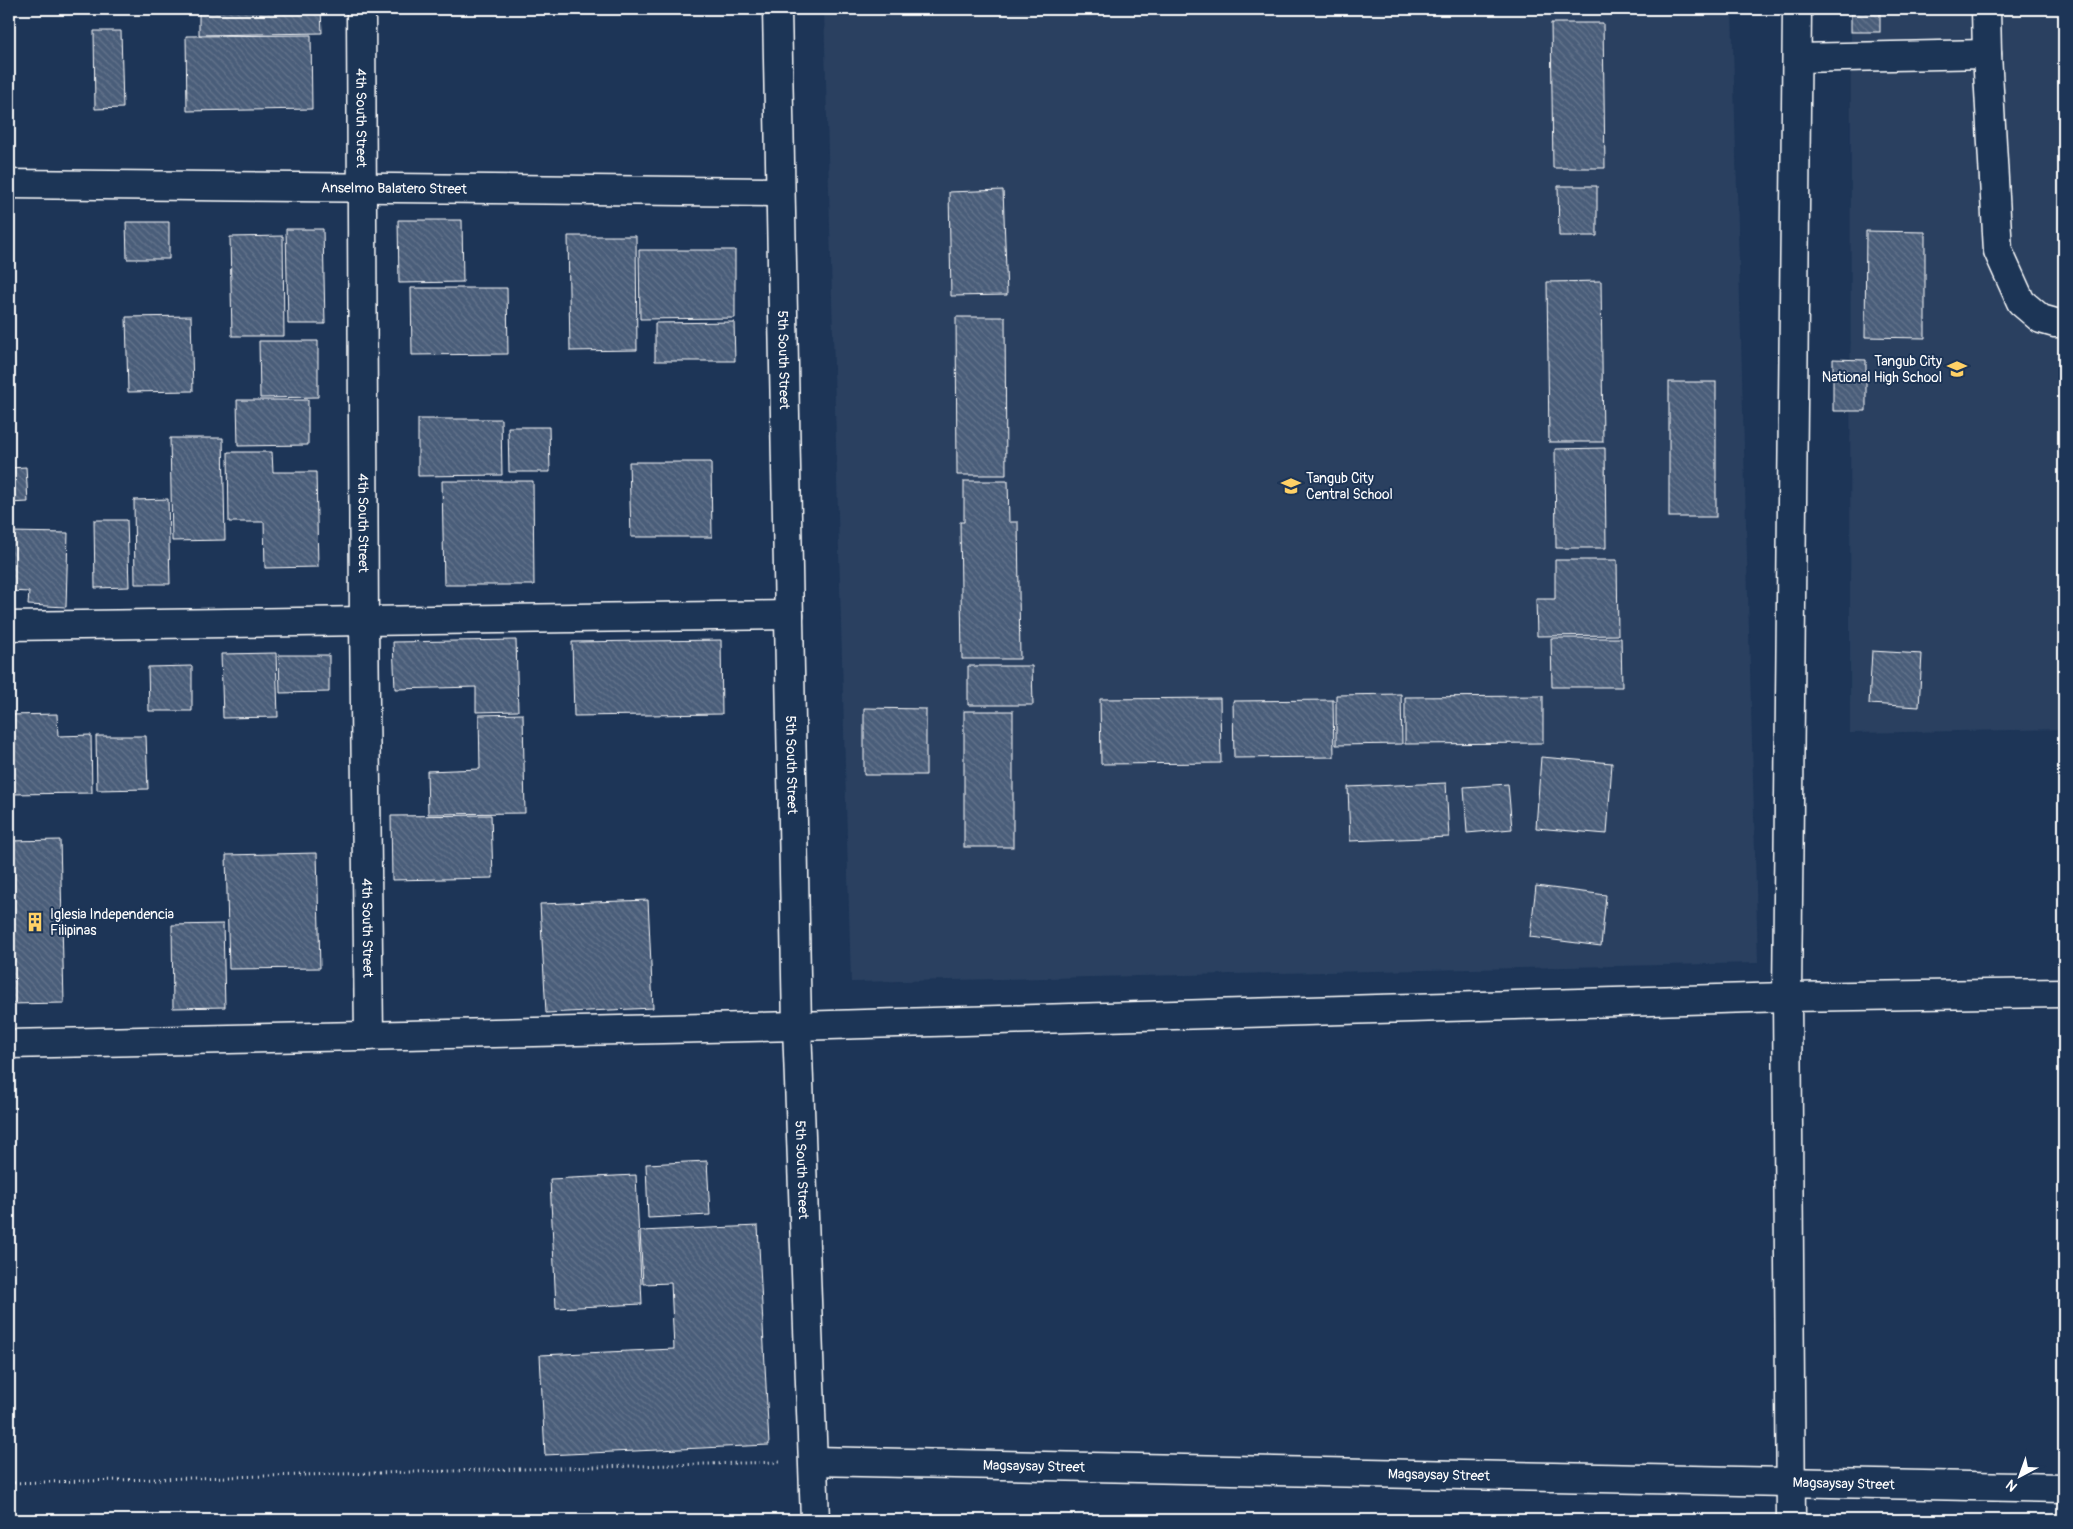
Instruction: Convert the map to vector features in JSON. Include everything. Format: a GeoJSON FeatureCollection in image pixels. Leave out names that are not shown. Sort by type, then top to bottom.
{"type":"FeatureCollection","features":[{"type":"Feature","properties":{"kind":"street","name":"4th South Street"},"geometry":{"type":"LineString","coordinates":[[361,9],[364,622],[369,1036]]}},
{"type":"Feature","properties":{"kind":"street","name":"5th South Street"},"geometry":{"type":"LineString","coordinates":[[776,9],[797,1026],[815,1520]]}},
{"type":"Feature","properties":{"kind":"street"},"geometry":{"type":"LineString","coordinates":[[1791,1520],[1787,997],[1798,9]]}},
{"type":"Feature","properties":{"kind":"street"},"geometry":{"type":"LineString","coordinates":[[1986,9],[1998,251],[2020,302],[2041,319],[2064,324]]}},
{"type":"Feature","properties":{"kind":"street"},"geometry":{"type":"LineString","coordinates":[[1797,58],[1987,54]]}},
{"type":"Feature","properties":{"kind":"street","name":"Anselmo Balatero Street"},"geometry":{"type":"LineString","coordinates":[[9,184],[780,192]]}},
{"type":"Feature","properties":{"kind":"street"},"geometry":{"type":"LineString","coordinates":[[9,626],[788,615]]}},
{"type":"Feature","properties":{"kind":"street"},"geometry":{"type":"LineString","coordinates":[[9,1044],[797,1026],[1787,997],[2064,993]]}},
{"type":"Feature","properties":{"kind":"street","name":"Magsaysay Street"},"geometry":{"type":"LineString","coordinates":[[814,1461],[2064,1488]]}},
{"type":"Feature","properties":{"kind":"path"},"geometry":{"type":"LineString","coordinates":[[9,1483],[814,1461]]}},
{"type":"Feature","properties":{"kind":"shaded area","name":"Tangub City Central School"},"geometry":{"type":"Polygon","coordinates":[[[824,9],[1732,9],[1758,963],[851,982],[824,9]]]}},
{"type":"Feature","properties":{"kind":"shaded area","name":"Tangub City National High School"},"geometry":{"type":"Polygon","coordinates":[[[1851,9],[2064,9],[2064,729],[1850,733],[1851,9]]]}},
{"type":"Feature","properties":{"kind":"building"},"geometry":{"type":"Polygon","coordinates":[[[199,9],[321,9],[322,33],[199,35],[199,9]]]}},
{"type":"Feature","properties":{"kind":"building"},"geometry":{"type":"Polygon","coordinates":[[[1851,9],[1880,9],[1880,32],[1851,32],[1851,9]]]}},
{"type":"Feature","properties":{"kind":"building"},"geometry":{"type":"Polygon","coordinates":[[[1551,23],[1603,23],[1605,168],[1553,168],[1551,23]]]}},
{"type":"Feature","properties":{"kind":"building"},"geometry":{"type":"Polygon","coordinates":[[[94,31],[121,31],[123,108],[95,109],[94,31]]]}},
{"type":"Feature","properties":{"kind":"building"},"geometry":{"type":"Polygon","coordinates":[[[311,35],[312,109],[187,111],[186,36],[311,35]]]}},
{"type":"Feature","properties":{"kind":"building"},"geometry":{"type":"Polygon","coordinates":[[[1558,186],[1597,186],[1597,236],[1559,236],[1558,186]]]}},
{"type":"Feature","properties":{"kind":"building"},"geometry":{"type":"Polygon","coordinates":[[[1003,190],[1007,295],[951,296],[949,192],[1003,190]]]}},
{"type":"Feature","properties":{"kind":"building"},"geometry":{"type":"Polygon","coordinates":[[[398,220],[462,220],[463,282],[399,283],[398,220]]]}},
{"type":"Feature","properties":{"kind":"building"},"geometry":{"type":"Polygon","coordinates":[[[126,222],[169,222],[169,259],[127,259],[126,222]]]}},
{"type":"Feature","properties":{"kind":"building"},"geometry":{"type":"Polygon","coordinates":[[[286,229],[323,229],[325,324],[288,324],[286,229]]]}},
{"type":"Feature","properties":{"kind":"building"},"geometry":{"type":"Polygon","coordinates":[[[1866,231],[1925,232],[1925,338],[1865,337],[1866,231]]]}},
{"type":"Feature","properties":{"kind":"building"},"geometry":{"type":"Polygon","coordinates":[[[283,236],[284,336],[232,336],[230,237],[283,236]]]}},
{"type":"Feature","properties":{"kind":"building"},"geometry":{"type":"Polygon","coordinates":[[[568,236],[636,236],[637,350],[570,351],[568,236]]]}},
{"type":"Feature","properties":{"kind":"building"},"geometry":{"type":"Polygon","coordinates":[[[639,250],[735,250],[735,318],[640,319],[639,250]]]}},
{"type":"Feature","properties":{"kind":"building"},"geometry":{"type":"Polygon","coordinates":[[[1601,281],[1603,442],[1549,442],[1547,282],[1601,281]]]}},
{"type":"Feature","properties":{"kind":"building"},"geometry":{"type":"Polygon","coordinates":[[[411,288],[507,288],[508,354],[412,355],[411,288]]]}},
{"type":"Feature","properties":{"kind":"building"},"geometry":{"type":"Polygon","coordinates":[[[191,316],[193,391],[128,392],[126,317],[191,316]]]}},
{"type":"Feature","properties":{"kind":"building"},"geometry":{"type":"Polygon","coordinates":[[[956,317],[1005,317],[1006,475],[957,475],[956,317]]]}},
{"type":"Feature","properties":{"kind":"building"},"geometry":{"type":"Polygon","coordinates":[[[734,322],[735,361],[655,361],[655,323],[734,322]]]}},
{"type":"Feature","properties":{"kind":"building"},"geometry":{"type":"Polygon","coordinates":[[[259,341],[318,341],[318,397],[260,398],[259,341]]]}},
{"type":"Feature","properties":{"kind":"building"},"geometry":{"type":"Polygon","coordinates":[[[1833,359],[1866,360],[1866,411],[1833,411],[1833,359]]]}},
{"type":"Feature","properties":{"kind":"building"},"geometry":{"type":"Polygon","coordinates":[[[1669,382],[1716,382],[1716,517],[1669,517],[1669,382]]]}},
{"type":"Feature","properties":{"kind":"building"},"geometry":{"type":"Polygon","coordinates":[[[237,400],[308,400],[308,445],[238,446],[237,400]]]}},
{"type":"Feature","properties":{"kind":"building"},"geometry":{"type":"Polygon","coordinates":[[[418,419],[501,419],[502,475],[418,476],[418,419]]]}},
{"type":"Feature","properties":{"kind":"building"},"geometry":{"type":"Polygon","coordinates":[[[508,427],[549,427],[550,472],[509,472],[508,427]]]}},
{"type":"Feature","properties":{"kind":"building"},"geometry":{"type":"Polygon","coordinates":[[[170,438],[223,438],[225,540],[172,541],[170,438]]]}},
{"type":"Feature","properties":{"kind":"building"},"geometry":{"type":"Polygon","coordinates":[[[1605,448],[1606,548],[1556,548],[1555,449],[1605,448]]]}},
{"type":"Feature","properties":{"kind":"building"},"geometry":{"type":"Polygon","coordinates":[[[228,452],[272,452],[273,472],[316,472],[318,567],[265,568],[264,522],[229,522],[228,452]]]}},
{"type":"Feature","properties":{"kind":"building"},"geometry":{"type":"Polygon","coordinates":[[[629,462],[711,462],[712,537],[631,537],[629,462]]]}},
{"type":"Feature","properties":{"kind":"building"},"geometry":{"type":"Polygon","coordinates":[[[26,467],[28,502],[9,503],[9,468],[26,467]]]}},
{"type":"Feature","properties":{"kind":"building"},"geometry":{"type":"Polygon","coordinates":[[[442,481],[533,481],[534,585],[444,585],[442,481]]]}},
{"type":"Feature","properties":{"kind":"building"},"geometry":{"type":"Polygon","coordinates":[[[964,481],[1008,481],[1009,522],[1018,522],[1020,659],[962,659],[960,522],[964,522],[964,481]]]}},
{"type":"Feature","properties":{"kind":"building"},"geometry":{"type":"Polygon","coordinates":[[[168,499],[170,584],[135,584],[134,500],[168,499]]]}},
{"type":"Feature","properties":{"kind":"building"},"geometry":{"type":"Polygon","coordinates":[[[94,520],[127,520],[129,587],[95,588],[94,520]]]}},
{"type":"Feature","properties":{"kind":"building"},"geometry":{"type":"Polygon","coordinates":[[[9,532],[68,533],[66,607],[28,605],[29,592],[9,591],[9,532]]]}},
{"type":"Feature","properties":{"kind":"building"},"geometry":{"type":"Polygon","coordinates":[[[1555,560],[1617,560],[1618,635],[1537,636],[1536,599],[1555,599],[1555,560]]]}},
{"type":"Feature","properties":{"kind":"building"},"geometry":{"type":"Polygon","coordinates":[[[1551,638],[1621,638],[1622,687],[1552,687],[1551,638]]]}},
{"type":"Feature","properties":{"kind":"building"},"geometry":{"type":"Polygon","coordinates":[[[516,640],[518,711],[476,712],[476,687],[395,689],[393,642],[516,640]]]}},
{"type":"Feature","properties":{"kind":"building"},"geometry":{"type":"Polygon","coordinates":[[[721,640],[722,714],[574,716],[572,642],[721,640]]]}},
{"type":"Feature","properties":{"kind":"building"},"geometry":{"type":"Polygon","coordinates":[[[1872,651],[1922,654],[1919,707],[1869,704],[1872,651]]]}},
{"type":"Feature","properties":{"kind":"building"},"geometry":{"type":"Polygon","coordinates":[[[276,653],[278,717],[223,718],[221,654],[276,653]]]}},
{"type":"Feature","properties":{"kind":"building"},"geometry":{"type":"Polygon","coordinates":[[[279,655],[329,655],[329,692],[280,693],[279,655]]]}},
{"type":"Feature","properties":{"kind":"building"},"geometry":{"type":"Polygon","coordinates":[[[192,666],[192,711],[149,711],[148,667],[192,666]]]}},
{"type":"Feature","properties":{"kind":"building"},"geometry":{"type":"Polygon","coordinates":[[[968,666],[1032,666],[1033,705],[968,705],[968,666]]]}},
{"type":"Feature","properties":{"kind":"building"},"geometry":{"type":"Polygon","coordinates":[[[1401,694],[1402,744],[1336,745],[1336,695],[1401,694]]]}},
{"type":"Feature","properties":{"kind":"building"},"geometry":{"type":"Polygon","coordinates":[[[1543,696],[1543,743],[1405,744],[1405,697],[1543,696]]]}},
{"type":"Feature","properties":{"kind":"building"},"geometry":{"type":"Polygon","coordinates":[[[1220,698],[1221,763],[1101,764],[1100,699],[1220,698]]]}},
{"type":"Feature","properties":{"kind":"building"},"geometry":{"type":"Polygon","coordinates":[[[1333,700],[1334,757],[1234,758],[1233,701],[1333,700]]]}},
{"type":"Feature","properties":{"kind":"building"},"geometry":{"type":"Polygon","coordinates":[[[864,708],[926,709],[926,775],[864,775],[864,708]]]}},
{"type":"Feature","properties":{"kind":"building"},"geometry":{"type":"Polygon","coordinates":[[[964,711],[1013,711],[1013,847],[964,847],[964,711]]]}},
{"type":"Feature","properties":{"kind":"building"},"geometry":{"type":"Polygon","coordinates":[[[57,714],[58,736],[91,735],[92,793],[9,794],[9,715],[57,714]]]}},
{"type":"Feature","properties":{"kind":"building"},"geometry":{"type":"Polygon","coordinates":[[[523,714],[525,813],[428,814],[427,771],[480,769],[479,715],[523,714]]]}},
{"type":"Feature","properties":{"kind":"building"},"geometry":{"type":"Polygon","coordinates":[[[96,736],[146,736],[148,789],[97,790],[96,736]]]}},
{"type":"Feature","properties":{"kind":"building"},"geometry":{"type":"Polygon","coordinates":[[[1541,757],[1612,763],[1607,834],[1536,828],[1541,757]]]}},
{"type":"Feature","properties":{"kind":"building"},"geometry":{"type":"Polygon","coordinates":[[[1446,783],[1449,837],[1350,841],[1348,787],[1446,783]]]}},
{"type":"Feature","properties":{"kind":"building"},"geometry":{"type":"Polygon","coordinates":[[[1508,784],[1512,829],[1467,833],[1464,787],[1508,784]]]}},
{"type":"Feature","properties":{"kind":"building"},"geometry":{"type":"Polygon","coordinates":[[[491,815],[493,878],[392,880],[391,816],[491,815]]]}},
{"type":"Feature","properties":{"kind":"building","name":"Iglesia Independencia Filipinas"},"geometry":{"type":"Polygon","coordinates":[[[60,840],[64,1003],[9,1004],[9,841],[60,840]]]}},
{"type":"Feature","properties":{"kind":"building"},"geometry":{"type":"Polygon","coordinates":[[[317,853],[320,968],[229,969],[226,855],[317,853]]]}},
{"type":"Feature","properties":{"kind":"building"},"geometry":{"type":"Polygon","coordinates":[[[1536,886],[1606,895],[1601,946],[1530,937],[1536,886]]]}},
{"type":"Feature","properties":{"kind":"building"},"geometry":{"type":"Polygon","coordinates":[[[648,900],[653,1008],[546,1013],[540,904],[648,900]]]}},
{"type":"Feature","properties":{"kind":"building"},"geometry":{"type":"Polygon","coordinates":[[[223,924],[225,1007],[173,1008],[172,925],[223,924]]]}},
{"type":"Feature","properties":{"kind":"building"},"geometry":{"type":"Polygon","coordinates":[[[707,1161],[710,1215],[648,1218],[646,1164],[707,1161]]]}},
{"type":"Feature","properties":{"kind":"building"},"geometry":{"type":"Polygon","coordinates":[[[636,1175],[642,1304],[556,1308],[550,1179],[636,1175]]]}},
{"type":"Feature","properties":{"kind":"building"},"geometry":{"type":"Polygon","coordinates":[[[758,1226],[769,1445],[545,1455],[540,1355],[674,1349],[671,1283],[643,1284],[640,1231],[758,1226]]]}},
{"type":"Feature","properties":{"kind":"place","name":"Tangub City National High School"},"geometry":{"type":"Point","coordinates":[1957,369]}},
{"type":"Feature","properties":{"kind":"place","name":"Tangub City Central School"},"geometry":{"type":"Point","coordinates":[1291,486]}},
{"type":"Feature","properties":{"kind":"place","name":"Iglesia Independencia Filipinas"},"geometry":{"type":"Point","coordinates":[35,922]}}]}
